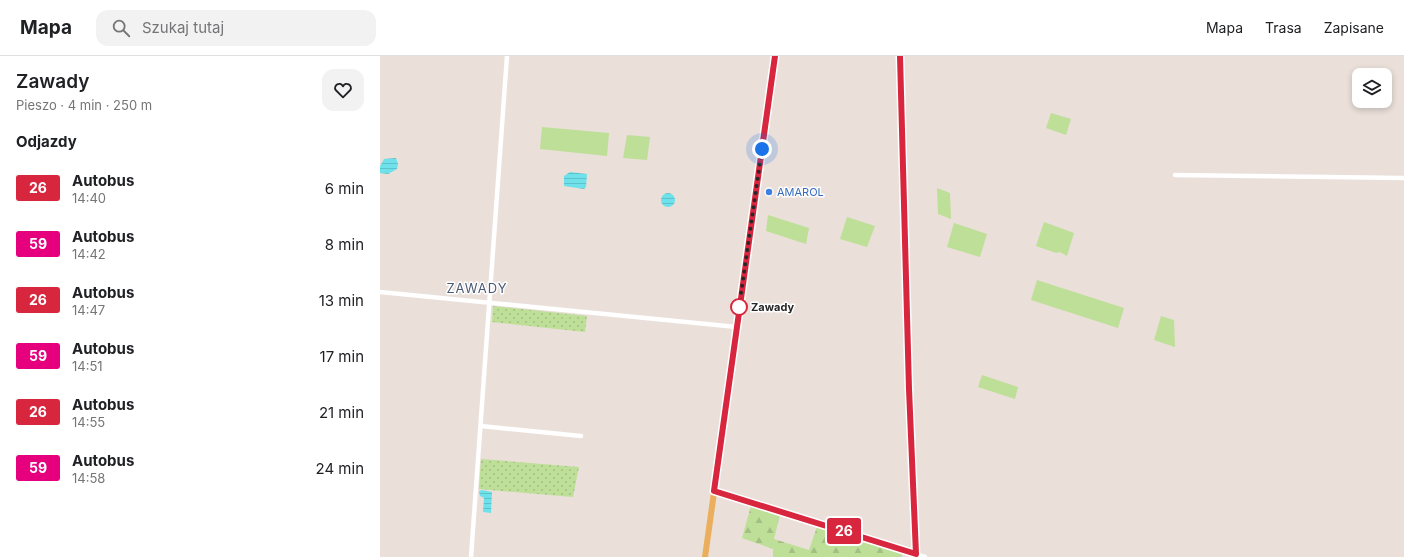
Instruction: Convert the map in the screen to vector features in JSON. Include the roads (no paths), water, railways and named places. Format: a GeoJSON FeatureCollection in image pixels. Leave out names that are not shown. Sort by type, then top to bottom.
{"type":"FeatureCollection","features":[{"type":"Feature","properties":{"kind":"main road"},"geometry":{"type":"LineString","coordinates":[[704,557],[775,56]]}},
{"type":"Feature","properties":{"kind":"street"},"geometry":{"type":"LineString","coordinates":[[471,557],[488,303],[507,56]]}},
{"type":"Feature","properties":{"kind":"street"},"geometry":{"type":"LineString","coordinates":[[900,56],[909,389],[916,556]]}},
{"type":"Feature","properties":{"kind":"street"},"geometry":{"type":"LineString","coordinates":[[1175,175],[1404,178]]}},
{"type":"Feature","properties":{"kind":"street"},"geometry":{"type":"LineString","coordinates":[[380,292],[737,327]]}},
{"type":"Feature","properties":{"kind":"street"},"geometry":{"type":"LineString","coordinates":[[480,426],[581,436]]}},
{"type":"Feature","properties":{"kind":"street"},"geometry":{"type":"LineString","coordinates":[[714,491],[916,556],[924,557]]}},
{"type":"Feature","properties":{"kind":"water"},"geometry":{"type":"Polygon","coordinates":[[[396,158],[398,164],[397,169],[388,174],[380,173],[380,166],[384,159],[396,158]]]}},
{"type":"Feature","properties":{"kind":"water"},"geometry":{"type":"Polygon","coordinates":[[[570,172],[587,174],[586,187],[584,189],[564,186],[564,176],[570,172]]]}},
{"type":"Feature","properties":{"kind":"water"},"geometry":{"type":"Polygon","coordinates":[[[665,193],[671,193],[675,197],[675,203],[671,207],[665,207],[661,203],[661,197],[665,193]]]}},
{"type":"Feature","properties":{"kind":"water"},"geometry":{"type":"Polygon","coordinates":[[[482,490],[492,492],[491,513],[483,512],[484,498],[480,496],[479,491],[482,490]]]}},
{"type":"Feature","properties":{"kind":"place","name":"AMAROL"},"geometry":{"type":"Point","coordinates":[769,192]}},
{"type":"Feature","properties":{"kind":"place","name":"Zawady"},"geometry":{"type":"Point","coordinates":[739,307]}},
{"type":"Feature","properties":{"kind":"district","name":"ZAWADY"},"geometry":{"type":"Point","coordinates":[477,288]}}]}
